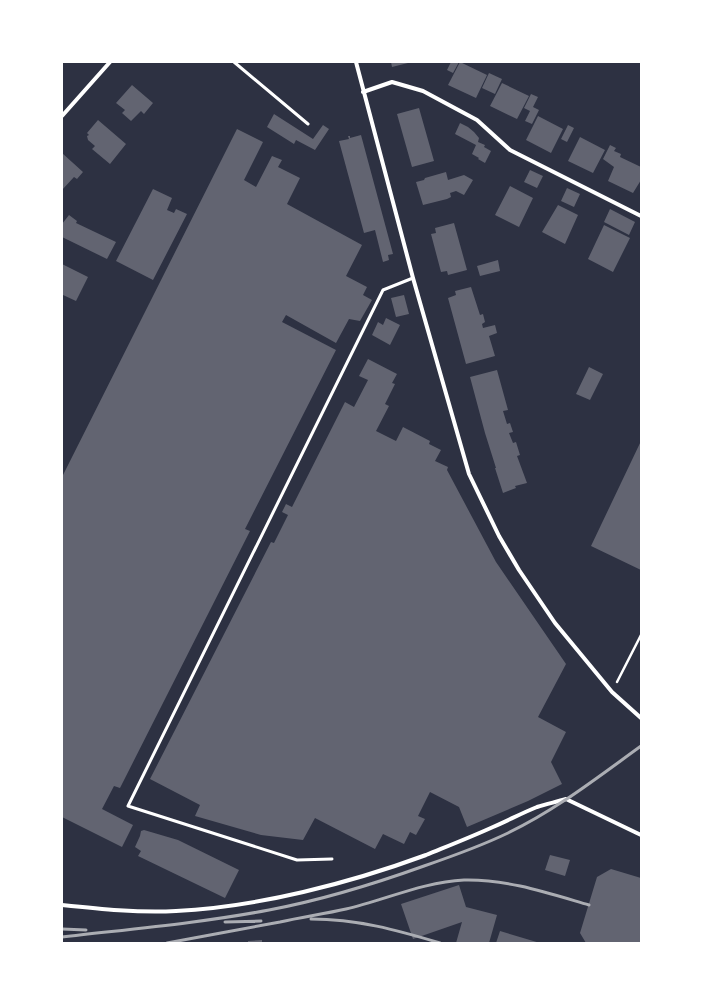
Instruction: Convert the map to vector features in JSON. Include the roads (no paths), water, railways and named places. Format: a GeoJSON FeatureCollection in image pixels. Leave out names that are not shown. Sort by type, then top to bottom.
{"type":"FeatureCollection","features":[{"type":"Feature","properties":{"kind":"street"},"geometry":{"type":"LineString","coordinates":[[62,116],[110,62]]}},
{"type":"Feature","properties":{"kind":"street"},"geometry":{"type":"LineString","coordinates":[[356,62],[413,278],[469,474],[499,536],[519,570],[555,623],[612,692],[641,718]]}},
{"type":"Feature","properties":{"kind":"street"},"geometry":{"type":"LineString","coordinates":[[363,92],[392,82],[422,91],[478,120],[510,150],[641,216]]}},
{"type":"Feature","properties":{"kind":"street"},"geometry":{"type":"LineString","coordinates":[[62,905],[109,910],[175,911],[245,904],[295,894],[376,872],[475,835],[536,808],[566,799],[641,836]]}},
{"type":"Feature","properties":{"kind":"lane"},"geometry":{"type":"LineString","coordinates":[[234,62],[308,124]]}},
{"type":"Feature","properties":{"kind":"lane"},"geometry":{"type":"LineString","coordinates":[[332,859],[297,860],[128,806],[383,290],[413,278]]}},
{"type":"Feature","properties":{"kind":"railway"},"geometry":{"type":"LineString","coordinates":[[62,937],[243,915],[289,906],[348,891],[386,879],[477,847],[526,824],[560,804],[641,746]]}},
{"type":"Feature","properties":{"kind":"railway"},"geometry":{"type":"LineString","coordinates":[[167,943],[338,911],[449,881],[480,880],[512,884],[589,905]]}},
{"type":"Feature","properties":{"kind":"railway"},"geometry":{"type":"LineString","coordinates":[[311,919],[328,919],[361,923],[440,943]]}},
{"type":"Feature","properties":{"kind":"railway"},"geometry":{"type":"LineString","coordinates":[[225,922],[261,921]]}},
{"type":"Feature","properties":{"kind":"railway"},"geometry":{"type":"LineString","coordinates":[[62,929],[86,930]]}}]}
